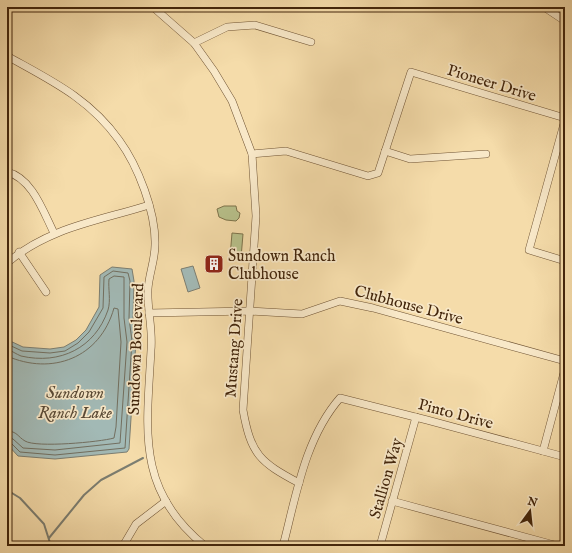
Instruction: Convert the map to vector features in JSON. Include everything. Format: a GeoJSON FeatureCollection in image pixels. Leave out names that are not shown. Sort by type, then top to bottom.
{"type":"FeatureCollection","features":[{"type":"Feature","properties":{"kind":"street","name":"Mustang Drive"},"geometry":{"type":"LineString","coordinates":[[153,7],[194,43],[214,71],[232,101],[252,154],[256,216],[243,410],[248,438],[261,459],[278,472],[299,483]]}},
{"type":"Feature","properties":{"kind":"street"},"geometry":{"type":"LineString","coordinates":[[544,7],[565,21]]}},
{"type":"Feature","properties":{"kind":"street"},"geometry":{"type":"LineString","coordinates":[[555,7],[565,11]]}},
{"type":"Feature","properties":{"kind":"street"},"geometry":{"type":"LineString","coordinates":[[194,43],[227,27],[255,25],[311,42]]}},
{"type":"Feature","properties":{"kind":"street","name":"Sundown Boulevard"},"geometry":{"type":"LineString","coordinates":[[7,56],[68,89],[94,111],[120,140],[139,177],[149,205],[155,229],[155,246],[148,288],[152,349],[146,420],[147,444],[156,482],[166,501],[181,523],[204,546]]}},
{"type":"Feature","properties":{"kind":"street","name":"Pioneer Drive"},"geometry":{"type":"LineString","coordinates":[[386,151],[412,72],[565,119]]}},
{"type":"Feature","properties":{"kind":"street"},"geometry":{"type":"LineString","coordinates":[[565,119],[529,250],[565,261]]}},
{"type":"Feature","properties":{"kind":"street"},"geometry":{"type":"LineString","coordinates":[[252,154],[286,152],[368,176],[378,174],[386,151],[410,159],[486,154]]}},
{"type":"Feature","properties":{"kind":"street"},"geometry":{"type":"LineString","coordinates":[[7,172],[18,175],[34,193],[54,233]]}},
{"type":"Feature","properties":{"kind":"street"},"geometry":{"type":"LineString","coordinates":[[7,262],[19,252],[54,233],[149,205]]}},
{"type":"Feature","properties":{"kind":"street"},"geometry":{"type":"LineString","coordinates":[[19,252],[46,292]]}},
{"type":"Feature","properties":{"kind":"street","name":"Clubhouse Drive"},"geometry":{"type":"LineString","coordinates":[[149,313],[249,311],[302,314],[340,301],[373,308],[565,361]]}},
{"type":"Feature","properties":{"kind":"street"},"geometry":{"type":"LineString","coordinates":[[543,451],[565,370]]}},
{"type":"Feature","properties":{"kind":"street","name":"Pinto Drive"},"geometry":{"type":"LineString","coordinates":[[299,483],[318,431],[330,409],[340,398],[565,457]]}},
{"type":"Feature","properties":{"kind":"street","name":"Stallion Way"},"geometry":{"type":"LineString","coordinates":[[380,546],[416,417]]}},
{"type":"Feature","properties":{"kind":"street"},"geometry":{"type":"LineString","coordinates":[[283,546],[299,483]]}},
{"type":"Feature","properties":{"kind":"street"},"geometry":{"type":"LineString","coordinates":[[123,546],[136,524],[166,501]]}},
{"type":"Feature","properties":{"kind":"street"},"geometry":{"type":"LineString","coordinates":[[392,501],[558,546]]}},
{"type":"Feature","properties":{"kind":"green space"},"geometry":{"type":"Polygon","coordinates":[[[224,206],[236,206],[237,211],[240,213],[239,218],[236,221],[226,220],[219,217],[217,209],[224,206]]]}},
{"type":"Feature","properties":{"kind":"green space"},"geometry":{"type":"Polygon","coordinates":[[[232,233],[243,234],[241,258],[230,257],[232,233]]]}},
{"type":"Feature","properties":{"kind":"water"},"geometry":{"type":"Polygon","coordinates":[[[193,266],[200,288],[188,292],[181,269],[193,266]]]}},
{"type":"Feature","properties":{"kind":"water","name":"Sundown Ranch Lake"},"geometry":{"type":"Polygon","coordinates":[[[112,267],[132,269],[134,281],[133,318],[136,341],[129,449],[127,452],[55,459],[18,456],[7,444],[7,342],[8,340],[23,347],[50,349],[64,347],[76,340],[86,330],[99,307],[100,275],[112,267]]]}},
{"type":"Feature","properties":{"kind":"waterway"},"geometry":{"type":"LineString","coordinates":[[49,538],[84,495],[101,480],[143,458]]}},
{"type":"Feature","properties":{"kind":"waterway"},"geometry":{"type":"LineString","coordinates":[[7,490],[20,498],[44,524],[51,546]]}},
{"type":"Feature","properties":{"kind":"place","name":"Sundown Ranch Clubhouse"},"geometry":{"type":"Point","coordinates":[214,264]}}]}
